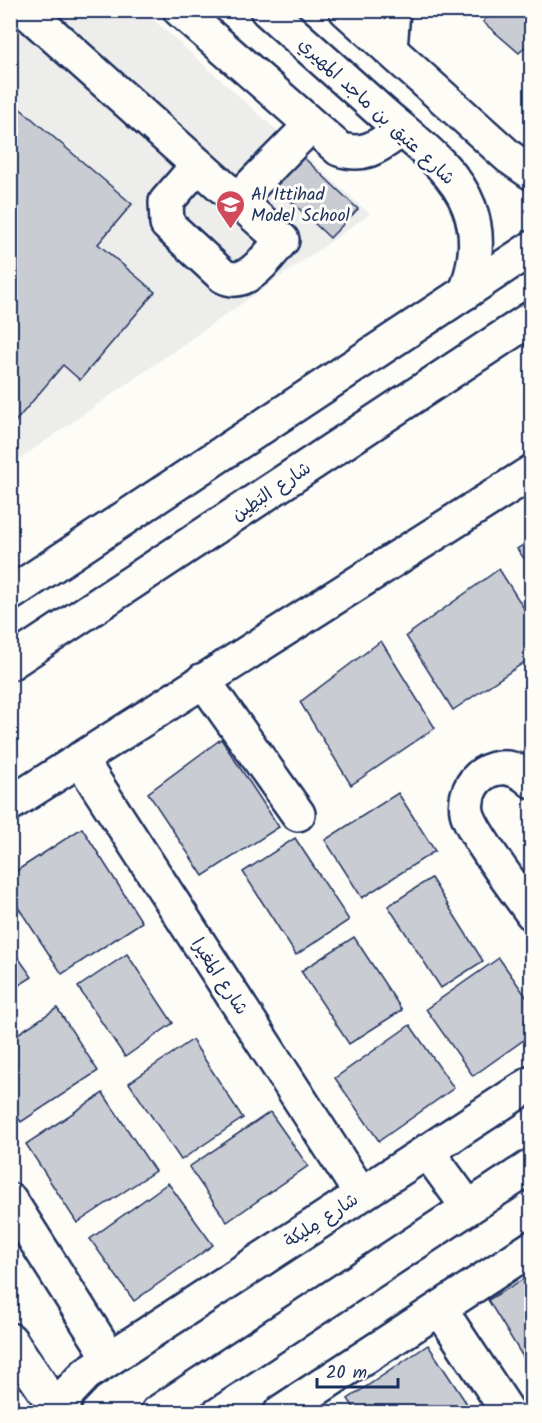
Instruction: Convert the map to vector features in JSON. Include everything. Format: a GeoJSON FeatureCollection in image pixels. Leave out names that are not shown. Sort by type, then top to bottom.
{"type":"FeatureCollection","features":[{"type":"Feature","properties":{"kind":"street"},"geometry":{"type":"LineString","coordinates":[[25,10],[282,240],[250,274],[234,280],[223,276],[167,224],[166,202],[198,165]]}},
{"type":"Feature","properties":{"kind":"street"},"geometry":{"type":"LineString","coordinates":[[180,10],[331,145],[356,153],[374,150],[411,139],[461,113]]}},
{"type":"Feature","properties":{"kind":"street","name":"شارع عتيق بن ماجد المهيري"},"geometry":{"type":"LineString","coordinates":[[267,10],[451,177],[469,206],[476,240],[472,275],[466,292]]}},
{"type":"Feature","properties":{"kind":"street"},"geometry":{"type":"LineString","coordinates":[[346,10],[509,157],[531,173]]}},
{"type":"Feature","properties":{"kind":"street"},"geometry":{"type":"LineString","coordinates":[[390,50],[393,10]]}},
{"type":"Feature","properties":{"kind":"street"},"geometry":{"type":"LineString","coordinates":[[237,200],[310,126]]}},
{"type":"Feature","properties":{"kind":"street"},"geometry":{"type":"LineString","coordinates":[[10,594],[531,248]]}},
{"type":"Feature","properties":{"kind":"street","name":"شارع البَطِين"},"geometry":{"type":"LineString","coordinates":[[10,663],[531,318]]}},
{"type":"Feature","properties":{"kind":"street"},"geometry":{"type":"LineString","coordinates":[[10,804],[531,472]]}},
{"type":"Feature","properties":{"kind":"street"},"geometry":{"type":"LineString","coordinates":[[203,680],[298,814]]}},
{"type":"Feature","properties":{"kind":"street","name":"شارع المغيرا"},"geometry":{"type":"LineString","coordinates":[[80,759],[361,1194]]}},
{"type":"Feature","properties":{"kind":"street"},"geometry":{"type":"LineString","coordinates":[[531,781],[516,770],[495,769],[476,780],[467,800],[470,822],[531,913]]}},
{"type":"Feature","properties":{"kind":"street","name":"شارع مِليكة"},"geometry":{"type":"LineString","coordinates":[[61,1413],[67,1394],[75,1382],[531,1083]]}},
{"type":"Feature","properties":{"kind":"street"},"geometry":{"type":"LineString","coordinates":[[428,1151],[468,1208]]}},
{"type":"Feature","properties":{"kind":"street"},"geometry":{"type":"LineString","coordinates":[[158,1413],[531,1166]]}},
{"type":"Feature","properties":{"kind":"street"},"geometry":{"type":"LineString","coordinates":[[10,1200],[110,1358]]}},
{"type":"Feature","properties":{"kind":"street"},"geometry":{"type":"LineString","coordinates":[[281,1413],[531,1248]]}},
{"type":"Feature","properties":{"kind":"street"},"geometry":{"type":"LineString","coordinates":[[440,1309],[508,1413]]}},
{"type":"Feature","properties":{"kind":"street","name":"شارع مِليكة"},"geometry":{"type":"LineString","coordinates":[[10,1340],[61,1413]]}},
{"type":"Feature","properties":{"kind":"shaded area","name":"Al Ittihad Model School"},"geometry":{"type":"Polygon","coordinates":[[[11,11],[144,11],[370,214],[11,465],[11,428],[63,365],[81,379],[155,292],[98,244],[132,204],[11,100],[11,11]]]}},
{"type":"Feature","properties":{"kind":"building"},"geometry":{"type":"Polygon","coordinates":[[[454,10],[473,10],[464,20],[454,10]]]}},
{"type":"Feature","properties":{"kind":"building"},"geometry":{"type":"Polygon","coordinates":[[[493,10],[532,10],[532,40],[519,53],[483,22],[493,10]]]}},
{"type":"Feature","properties":{"kind":"building"},"geometry":{"type":"Polygon","coordinates":[[[10,100],[132,204],[98,244],[155,292],[80,380],[63,365],[10,428],[10,100]]]}},
{"type":"Feature","properties":{"kind":"building"},"geometry":{"type":"Polygon","coordinates":[[[301,155],[358,209],[330,238],[274,185],[301,155]]]}},
{"type":"Feature","properties":{"kind":"building"},"geometry":{"type":"Polygon","coordinates":[[[532,539],[532,569],[517,549],[532,539]]]}},
{"type":"Feature","properties":{"kind":"building"},"geometry":{"type":"Polygon","coordinates":[[[499,569],[532,621],[532,657],[453,710],[406,636],[499,569]]]}},
{"type":"Feature","properties":{"kind":"building"},"geometry":{"type":"Polygon","coordinates":[[[381,641],[435,728],[351,785],[300,702],[381,641]]]}},
{"type":"Feature","properties":{"kind":"building"},"geometry":{"type":"Polygon","coordinates":[[[221,739],[279,827],[203,876],[148,793],[221,739]]]}},
{"type":"Feature","properties":{"kind":"building"},"geometry":{"type":"Polygon","coordinates":[[[398,793],[435,851],[362,898],[325,840],[398,793]]]}},
{"type":"Feature","properties":{"kind":"building"},"geometry":{"type":"Polygon","coordinates":[[[82,828],[142,922],[62,974],[10,895],[10,875],[82,828]]]}},
{"type":"Feature","properties":{"kind":"building"},"geometry":{"type":"Polygon","coordinates":[[[295,838],[349,920],[296,955],[243,872],[295,838]]]}},
{"type":"Feature","properties":{"kind":"building"},"geometry":{"type":"Polygon","coordinates":[[[431,878],[483,961],[441,988],[388,906],[431,878]]]}},
{"type":"Feature","properties":{"kind":"building"},"geometry":{"type":"Polygon","coordinates":[[[354,937],[402,1010],[349,1044],[301,971],[354,937]]]}},
{"type":"Feature","properties":{"kind":"building"},"geometry":{"type":"Polygon","coordinates":[[[10,946],[32,977],[10,991],[10,946]]]}},
{"type":"Feature","properties":{"kind":"building"},"geometry":{"type":"Polygon","coordinates":[[[127,954],[173,1023],[125,1057],[78,987],[127,954]]]}},
{"type":"Feature","properties":{"kind":"building"},"geometry":{"type":"Polygon","coordinates":[[[499,958],[532,1005],[532,1034],[473,1076],[426,1009],[499,958]]]}},
{"type":"Feature","properties":{"kind":"building"},"geometry":{"type":"Polygon","coordinates":[[[57,1008],[98,1071],[21,1122],[10,1106],[10,1039],[57,1008]]]}},
{"type":"Feature","properties":{"kind":"building"},"geometry":{"type":"Polygon","coordinates":[[[410,1025],[454,1088],[379,1141],[335,1078],[410,1025]]]}},
{"type":"Feature","properties":{"kind":"building"},"geometry":{"type":"Polygon","coordinates":[[[192,1040],[243,1118],[181,1160],[129,1083],[192,1040]]]}},
{"type":"Feature","properties":{"kind":"building"},"geometry":{"type":"Polygon","coordinates":[[[103,1093],[155,1171],[77,1223],[26,1144],[103,1093]]]}},
{"type":"Feature","properties":{"kind":"building"},"geometry":{"type":"Polygon","coordinates":[[[270,1112],[308,1166],[227,1222],[189,1167],[270,1112]]]}},
{"type":"Feature","properties":{"kind":"building"},"geometry":{"type":"Polygon","coordinates":[[[168,1183],[213,1245],[134,1301],[90,1239],[168,1183]]]}},
{"type":"Feature","properties":{"kind":"building"},"geometry":{"type":"Polygon","coordinates":[[[532,1274],[532,1352],[523,1357],[488,1300],[532,1274]]]}},
{"type":"Feature","properties":{"kind":"building"},"geometry":{"type":"Polygon","coordinates":[[[428,1345],[467,1404],[453,1412],[357,1412],[348,1399],[428,1345]]]}},
{"type":"Feature","properties":{"kind":"place","name":"Al Ittihad Model School"},"geometry":{"type":"Point","coordinates":[230,230]}}]}
